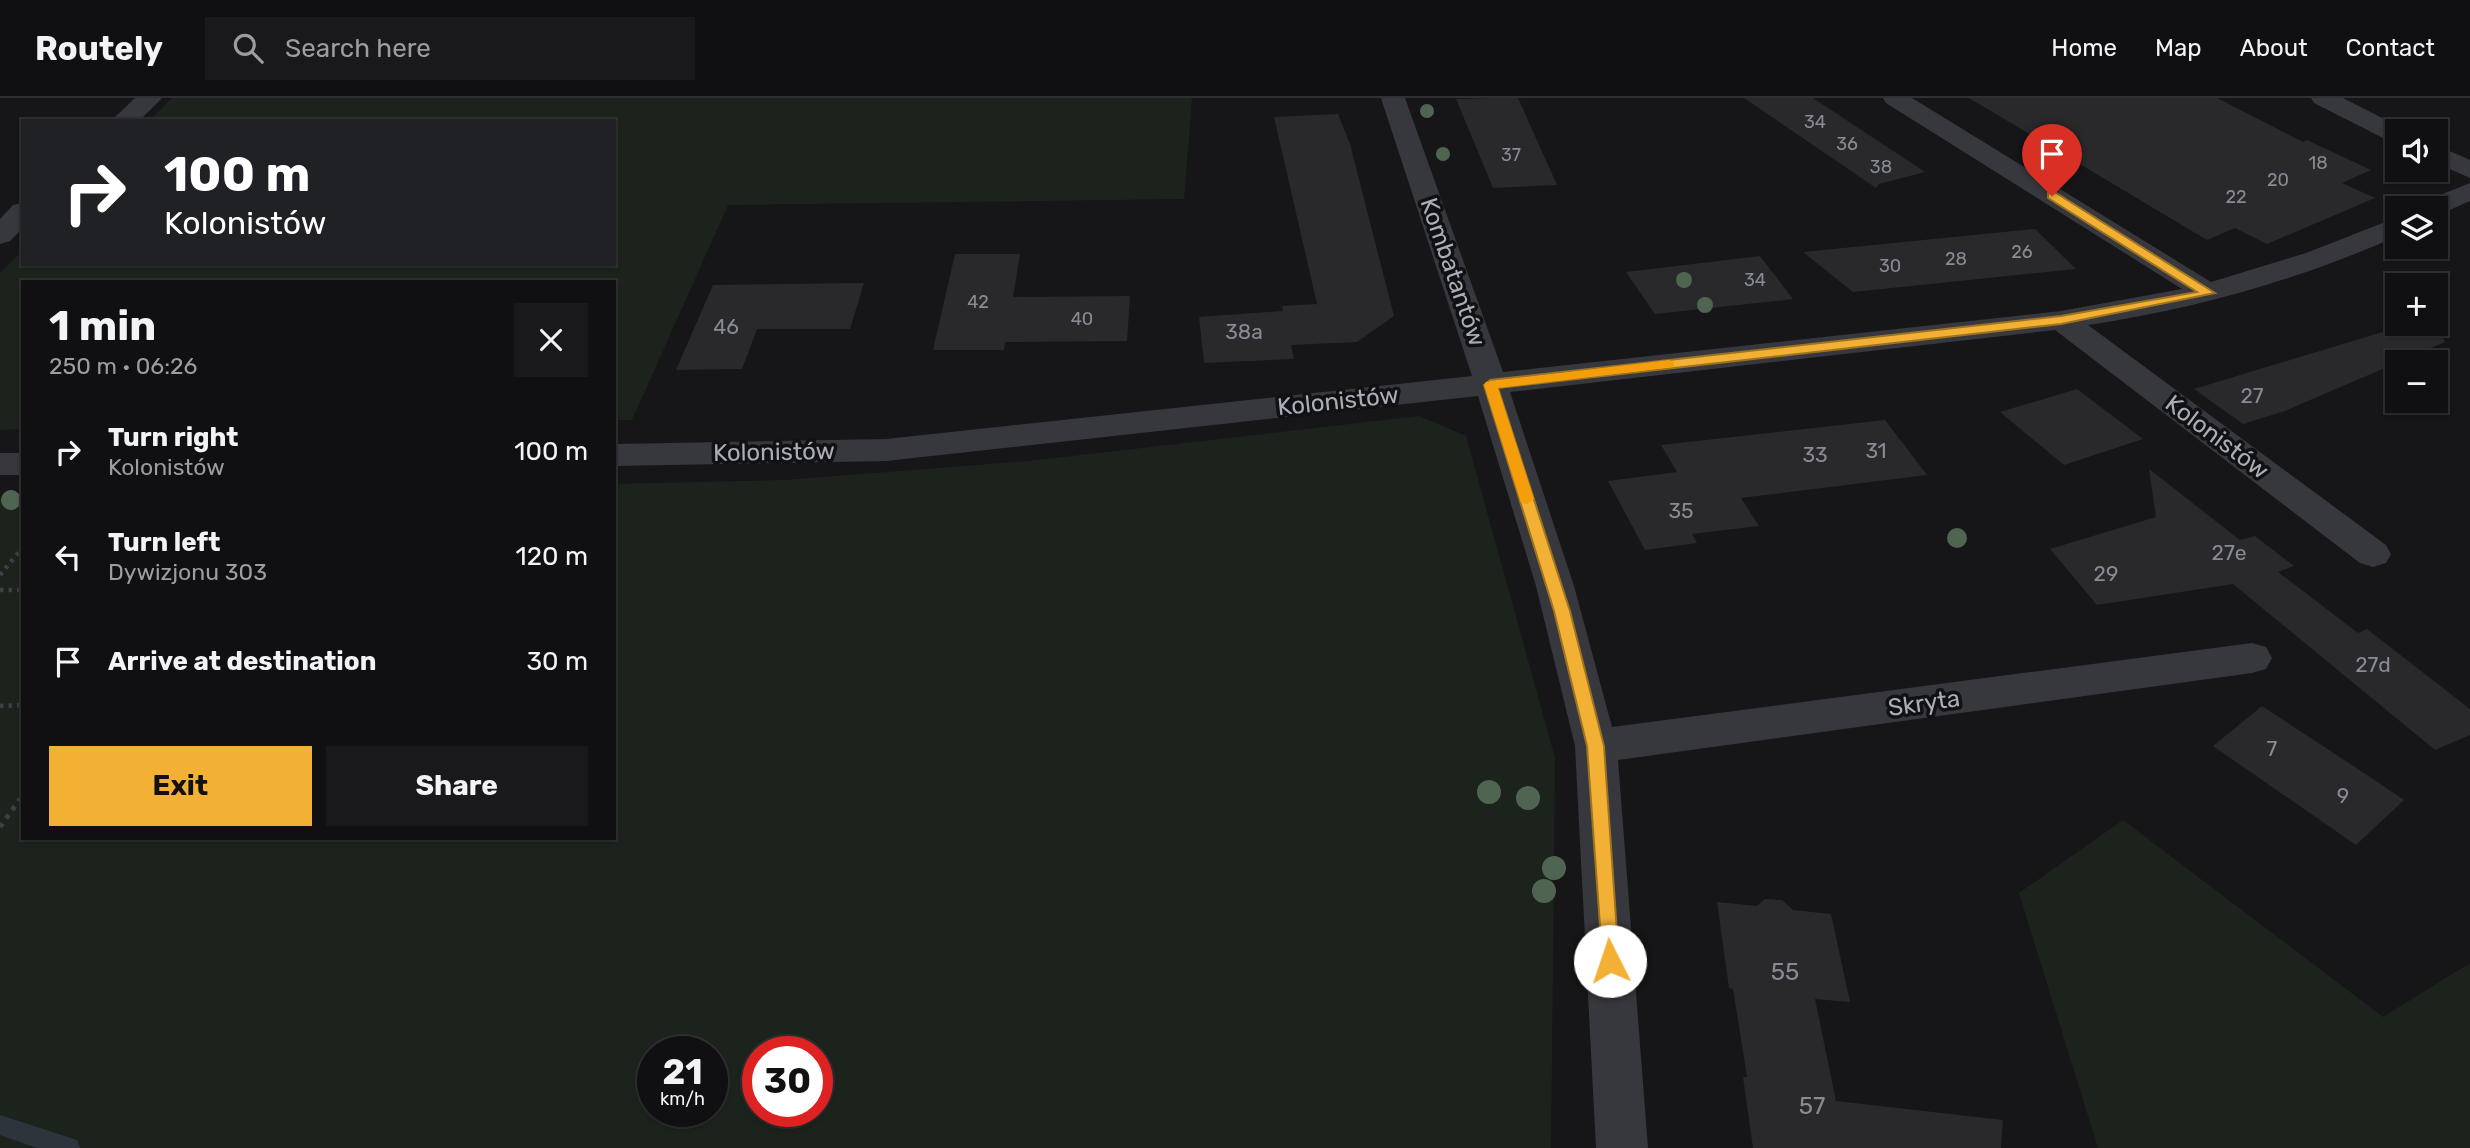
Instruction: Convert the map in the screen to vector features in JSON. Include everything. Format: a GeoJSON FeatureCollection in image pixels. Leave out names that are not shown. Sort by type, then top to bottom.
{"type":"FeatureCollection","features":[{"type":"Feature","properties":{"kind":"street"},"geometry":{"type":"LineString","coordinates":[[126,119],[150,98]]}},
{"type":"Feature","properties":{"kind":"street","name":"Kombatantów"},"geometry":{"type":"LineString","coordinates":[[1392,98],[1490,385],[1562,611],[1596,746],[1622,1148]]}},
{"type":"Feature","properties":{"kind":"street"},"geometry":{"type":"LineString","coordinates":[[1895,98],[2208,293]]}},
{"type":"Feature","properties":{"kind":"street"},"geometry":{"type":"LineString","coordinates":[[2323,98],[2385,129]]}},
{"type":"Feature","properties":{"kind":"street"},"geometry":{"type":"LineString","coordinates":[[2448,159],[2470,170]]}},
{"type":"Feature","properties":{"kind":"street"},"geometry":{"type":"LineString","coordinates":[[2448,201],[2470,191]]}},
{"type":"Feature","properties":{"kind":"street"},"geometry":{"type":"LineString","coordinates":[[0,235],[21,213]]}},
{"type":"Feature","properties":{"kind":"street","name":"Kolonistów"},"geometry":{"type":"LineString","coordinates":[[616,455],[886,450],[2061,320],[2208,293],[2305,265],[2385,231]]}},
{"type":"Feature","properties":{"kind":"street","name":"Kolonistów"},"geometry":{"type":"LineString","coordinates":[[2061,320],[2372,554]]}},
{"type":"Feature","properties":{"kind":"street"},"geometry":{"type":"LineString","coordinates":[[0,464],[21,464]]}},
{"type":"Feature","properties":{"kind":"street","name":"Skryta"},"geometry":{"type":"LineString","coordinates":[[1596,746],[2252,658]]}},
{"type":"Feature","properties":{"kind":"path"},"geometry":{"type":"LineString","coordinates":[[0,575],[21,549]]}},
{"type":"Feature","properties":{"kind":"path"},"geometry":{"type":"LineString","coordinates":[[1,591],[21,590]]}},
{"type":"Feature","properties":{"kind":"path"},"geometry":{"type":"LineString","coordinates":[[0,706],[21,705]]}},
{"type":"Feature","properties":{"kind":"path"},"geometry":{"type":"LineString","coordinates":[[0,827],[21,797]]}},
{"type":"Feature","properties":{"kind":"shaded area"},"geometry":{"type":"Polygon","coordinates":[[[172,98],[1192,98],[1184,199],[728,205],[632,420],[616,420],[616,280],[21,280],[21,429],[0,430],[0,273],[21,252],[21,266],[616,266],[616,119],[151,119],[172,98]]]}},
{"type":"Feature","properties":{"kind":"shaded area"},"geometry":{"type":"Polygon","coordinates":[[[1419,416],[1466,436],[1555,758],[1551,1148],[0,1148],[0,497],[21,496],[21,840],[616,840],[616,484],[785,480],[1029,461],[1419,416]]]}},
{"type":"Feature","properties":{"kind":"shaded area"},"geometry":{"type":"Polygon","coordinates":[[[2123,820],[2383,1017],[2470,963],[2470,1148],[2098,1148],[2019,893],[2123,820]]]}},
{"type":"Feature","properties":{"kind":"building"},"geometry":{"type":"Polygon","coordinates":[[[1518,98],[1557,185],[1493,188],[1456,99],[1518,98]]]}},
{"type":"Feature","properties":{"kind":"building"},"geometry":{"type":"Polygon","coordinates":[[[1744,98],[1813,98],[1925,172],[1879,184],[1876,188],[1744,98]]]}},
{"type":"Feature","properties":{"kind":"building"},"geometry":{"type":"Polygon","coordinates":[[[1969,98],[2217,98],[2303,142],[2307,140],[2371,170],[2342,183],[2375,198],[2267,244],[2235,228],[2207,240],[1969,98]]]}},
{"type":"Feature","properties":{"kind":"building"},"geometry":{"type":"Polygon","coordinates":[[[1338,114],[1350,144],[1394,316],[1357,342],[1291,345],[1294,359],[1204,363],[1199,317],[1283,311],[1282,306],[1317,304],[1274,117],[1338,114]]]}},
{"type":"Feature","properties":{"kind":"building"},"geometry":{"type":"Polygon","coordinates":[[[2035,229],[2076,269],[1853,292],[1803,252],[2035,229]]]}},
{"type":"Feature","properties":{"kind":"building"},"geometry":{"type":"Polygon","coordinates":[[[955,254],[1020,254],[1013,297],[1130,296],[1127,341],[1005,342],[1004,350],[933,350],[955,254]]]}},
{"type":"Feature","properties":{"kind":"building"},"geometry":{"type":"Polygon","coordinates":[[[1760,256],[1793,299],[1655,314],[1626,272],[1760,256]]]}},
{"type":"Feature","properties":{"kind":"building"},"geometry":{"type":"Polygon","coordinates":[[[864,283],[850,329],[757,329],[742,369],[676,370],[713,285],[864,283]]]}},
{"type":"Feature","properties":{"kind":"building"},"geometry":{"type":"Polygon","coordinates":[[[2385,331],[2385,336],[2443,336],[2445,342],[2426,350],[2385,350],[2385,368],[2285,411],[2243,424],[2194,389],[2385,331]]]}},
{"type":"Feature","properties":{"kind":"building"},"geometry":{"type":"Polygon","coordinates":[[[2077,389],[2143,439],[2064,465],[2000,412],[2077,389]]]}},
{"type":"Feature","properties":{"kind":"building"},"geometry":{"type":"Polygon","coordinates":[[[1885,420],[1927,475],[1741,498],[1759,526],[1692,534],[1697,543],[1645,550],[1608,481],[1677,472],[1661,445],[1885,420]]]}},
{"type":"Feature","properties":{"kind":"building"},"geometry":{"type":"Polygon","coordinates":[[[2149,469],[2240,540],[2255,536],[2294,566],[2278,572],[2358,633],[2367,629],[2470,709],[2470,735],[2435,750],[2233,584],[2097,605],[2050,549],[2156,517],[2149,469]]]}},
{"type":"Feature","properties":{"kind":"building"},"geometry":{"type":"Polygon","coordinates":[[[2262,706],[2404,800],[2356,845],[2213,746],[2262,706]]]}},
{"type":"Feature","properties":{"kind":"building"},"geometry":{"type":"Polygon","coordinates":[[[1765,899],[1782,900],[1793,910],[1831,914],[1850,1002],[1815,999],[1836,1101],[2003,1120],[2001,1148],[1753,1148],[1743,1077],[1747,1077],[1733,989],[1729,988],[1717,902],[1757,906],[1765,899]]]}},
{"type":"Feature","properties":{"kind":"waterway"},"geometry":{"type":"LineString","coordinates":[[0,1125],[69,1148]]}},
{"type":"Feature","properties":{"kind":"slow traffic"},"geometry":{"type":"LineString","coordinates":[[1527,499],[1490,385],[1669,365]]}},
{"type":"Feature","properties":{"kind":"route"},"geometry":{"type":"LineString","coordinates":[[1610,961],[1596,746],[1576,659],[1555,586],[1490,385],[2108,314],[2208,293],[2052,196]]}}]}
